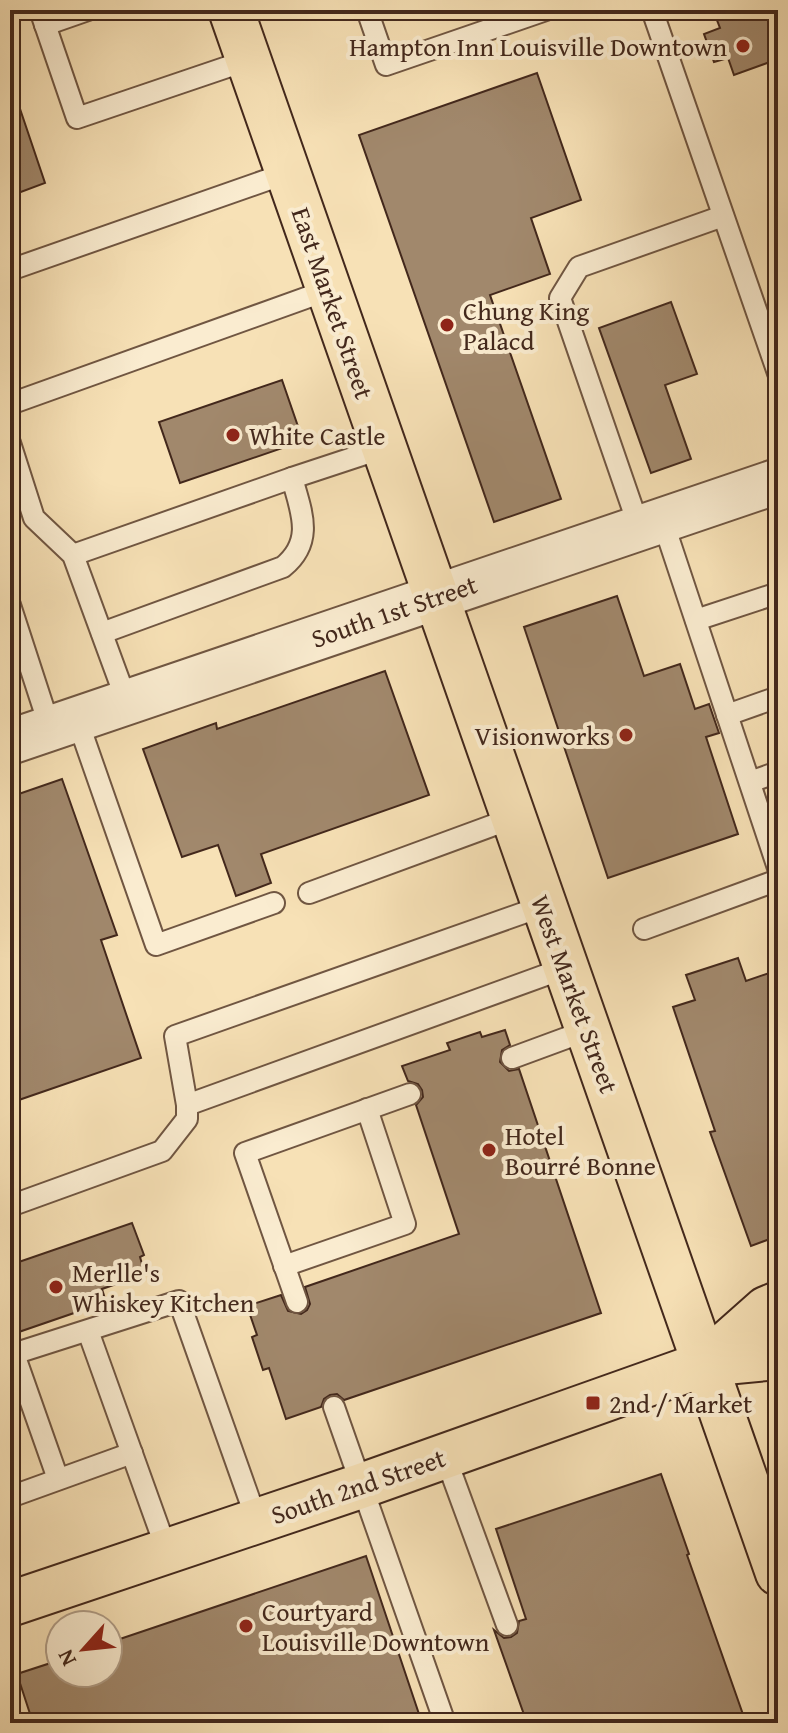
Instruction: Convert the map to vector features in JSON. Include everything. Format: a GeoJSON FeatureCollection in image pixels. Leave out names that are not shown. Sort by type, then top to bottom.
{"type":"FeatureCollection","features":[{"type":"Feature","properties":{"kind":"main road","name":"East Market Street"},"geometry":{"type":"LineString","coordinates":[[231,10],[434,596]]}},
{"type":"Feature","properties":{"kind":"main road","name":"West Market Street"},"geometry":{"type":"LineString","coordinates":[[434,596],[778,1573]]}},
{"type":"Feature","properties":{"kind":"main road","name":"South 2nd Street"},"geometry":{"type":"LineString","coordinates":[[704,1364],[766,1309],[778,1304]]}},
{"type":"Feature","properties":{"kind":"main road","name":"South 2nd Street"},"geometry":{"type":"LineString","coordinates":[[10,1604],[361,1486],[704,1364],[778,1357]]}},
{"type":"Feature","properties":{"kind":"street","name":"South 1st Street"},"geometry":{"type":"LineString","coordinates":[[46,730],[778,481]]}},
{"type":"Feature","properties":{"kind":"lane"},"geometry":{"type":"LineString","coordinates":[[88,10],[42,17],[77,118],[248,60]]}},
{"type":"Feature","properties":{"kind":"lane"},"geometry":{"type":"LineString","coordinates":[[367,10],[386,65],[546,10]]}},
{"type":"Feature","properties":{"kind":"lane"},"geometry":{"type":"LineString","coordinates":[[652,10],[778,373]]}},
{"type":"Feature","properties":{"kind":"lane"},"geometry":{"type":"LineString","coordinates":[[10,270],[287,173]]}},
{"type":"Feature","properties":{"kind":"lane"},"geometry":{"type":"LineString","coordinates":[[723,216],[579,267],[560,298],[651,523],[696,620],[778,868]]}},
{"type":"Feature","properties":{"kind":"lane"},"geometry":{"type":"LineString","coordinates":[[10,404],[328,290]]}},
{"type":"Feature","properties":{"kind":"lane"},"geometry":{"type":"LineString","coordinates":[[10,443],[34,518],[73,555],[127,702]]}},
{"type":"Feature","properties":{"kind":"lane"},"geometry":{"type":"LineString","coordinates":[[73,555],[383,448]]}},
{"type":"Feature","properties":{"kind":"lane"},"geometry":{"type":"LineString","coordinates":[[102,633],[283,567],[293,558],[302,541],[304,524],[292,478]]}},
{"type":"Feature","properties":{"kind":"lane"},"geometry":{"type":"LineString","coordinates":[[696,620],[778,593]]}},
{"type":"Feature","properties":{"kind":"lane"},"geometry":{"type":"LineString","coordinates":[[10,605],[46,730],[156,945],[274,903]]}},
{"type":"Feature","properties":{"kind":"lane"},"geometry":{"type":"LineString","coordinates":[[727,715],[778,697]]}},
{"type":"Feature","properties":{"kind":"lane"},"geometry":{"type":"LineString","coordinates":[[750,782],[778,772]]}},
{"type":"Feature","properties":{"kind":"lane"},"geometry":{"type":"LineString","coordinates":[[309,893],[513,818]]}},
{"type":"Feature","properties":{"kind":"lane"},"geometry":{"type":"LineString","coordinates":[[644,929],[778,880]]}},
{"type":"Feature","properties":{"kind":"lane"},"geometry":{"type":"LineString","coordinates":[[10,1206],[162,1151],[187,1119],[175,1036],[543,906]]}},
{"type":"Feature","properties":{"kind":"lane"},"geometry":{"type":"LineString","coordinates":[[187,1105],[565,968]]}},
{"type":"Feature","properties":{"kind":"lane"},"geometry":{"type":"LineString","coordinates":[[512,1058],[588,1030]]}},
{"type":"Feature","properties":{"kind":"lane"},"geometry":{"type":"LineString","coordinates":[[297,1302],[245,1153],[410,1094]]}},
{"type":"Feature","properties":{"kind":"lane"},"geometry":{"type":"LineString","coordinates":[[284,1266],[405,1224],[367,1109]]}},
{"type":"Feature","properties":{"kind":"lane"},"geometry":{"type":"LineString","coordinates":[[58,1479],[12,1354],[179,1301],[257,1521]]}},
{"type":"Feature","properties":{"kind":"lane"},"geometry":{"type":"LineString","coordinates":[[88,1331],[167,1551]]}},
{"type":"Feature","properties":{"kind":"lane"},"geometry":{"type":"LineString","coordinates":[[334,1407],[445,1723]]}},
{"type":"Feature","properties":{"kind":"lane"},"geometry":{"type":"LineString","coordinates":[[10,1497],[132,1453]]}},
{"type":"Feature","properties":{"kind":"lane"},"geometry":{"type":"LineString","coordinates":[[445,1456],[507,1625]]}},
{"type":"Feature","properties":{"kind":"building","name":"Hampton Inn Louisville Downtown"},"geometry":{"type":"Polygon","coordinates":[[[713,10],[778,10],[778,59],[734,75],[728,58],[714,62],[704,34],[720,28],[713,10]]]}},
{"type":"Feature","properties":{"kind":"building"},"geometry":{"type":"Polygon","coordinates":[[[537,73],[581,200],[531,218],[550,274],[490,295],[561,499],[494,522],[359,135],[537,73]]]}},
{"type":"Feature","properties":{"kind":"building"},"geometry":{"type":"Polygon","coordinates":[[[15,94],[45,183],[10,196],[10,95],[15,94]]]}},
{"type":"Feature","properties":{"kind":"building"},"geometry":{"type":"Polygon","coordinates":[[[671,302],[697,374],[665,385],[691,459],[651,473],[599,328],[671,302]]]}},
{"type":"Feature","properties":{"kind":"building","name":"White Castle"},"geometry":{"type":"Polygon","coordinates":[[[282,380],[303,441],[180,483],[159,422],[282,380]]]}},
{"type":"Feature","properties":{"kind":"building"},"geometry":{"type":"Polygon","coordinates":[[[617,596],[644,676],[680,664],[695,709],[709,704],[719,733],[706,737],[738,834],[608,878],[524,627],[617,596]]]}},
{"type":"Feature","properties":{"kind":"building"},"geometry":{"type":"Polygon","coordinates":[[[385,671],[429,795],[261,854],[271,883],[236,896],[218,845],[182,857],[143,749],[216,723],[217,729],[385,671]]]}},
{"type":"Feature","properties":{"kind":"building"},"geometry":{"type":"Polygon","coordinates":[[[62,779],[117,935],[101,940],[141,1058],[10,1103],[10,797],[62,779]]]}},
{"type":"Feature","properties":{"kind":"building"},"geometry":{"type":"Polygon","coordinates":[[[738,958],[746,981],[778,970],[778,1236],[751,1246],[710,1132],[715,1131],[673,1007],[695,1000],[686,975],[738,958]]]}},
{"type":"Feature","properties":{"kind":"building","name":"Hotel Bourré Bonne"},"geometry":{"type":"Polygon","coordinates":[[[505,1030],[510,1045],[502,1050],[500,1062],[509,1071],[519,1069],[601,1313],[344,1400],[337,1394],[330,1395],[321,1407],[286,1419],[269,1368],[263,1370],[252,1337],[257,1335],[247,1306],[281,1295],[288,1311],[301,1314],[310,1304],[305,1287],[459,1234],[416,1105],[423,1097],[422,1090],[418,1084],[408,1081],[402,1066],[450,1050],[447,1043],[480,1032],[482,1037],[505,1030]]]}},
{"type":"Feature","properties":{"kind":"building","name":"Merlle's Whiskey Kitchen"},"geometry":{"type":"Polygon","coordinates":[[[132,1223],[144,1255],[140,1257],[145,1274],[102,1289],[106,1302],[10,1335],[10,1265],[132,1223]]]}},
{"type":"Feature","properties":{"kind":"building"},"geometry":{"type":"Polygon","coordinates":[[[661,1474],[746,1723],[527,1723],[494,1630],[504,1638],[511,1637],[517,1633],[519,1621],[526,1619],[496,1529],[661,1474]]]}},
{"type":"Feature","properties":{"kind":"building"},"geometry":{"type":"Polygon","coordinates":[[[366,1556],[422,1723],[33,1723],[17,1674],[44,1665],[44,1689],[124,1689],[124,1638],[366,1556]]]}},
{"type":"Feature","properties":{"kind":"place","name":"Hampton Inn Louisville Downtown"},"geometry":{"type":"Point","coordinates":[743,46]}},
{"type":"Feature","properties":{"kind":"place","name":"Chung King Palacd"},"geometry":{"type":"Point","coordinates":[447,325]}},
{"type":"Feature","properties":{"kind":"place","name":"White Castle"},"geometry":{"type":"Point","coordinates":[233,435]}},
{"type":"Feature","properties":{"kind":"place","name":"Visionworks"},"geometry":{"type":"Point","coordinates":[626,735]}},
{"type":"Feature","properties":{"kind":"place","name":"Hotel Bourré Bonne"},"geometry":{"type":"Point","coordinates":[489,1150]}},
{"type":"Feature","properties":{"kind":"place","name":"Merlle's Whiskey Kitchen"},"geometry":{"type":"Point","coordinates":[56,1287]}},
{"type":"Feature","properties":{"kind":"place","name":"2nd / Market"},"geometry":{"type":"Point","coordinates":[593,1403]}},
{"type":"Feature","properties":{"kind":"place","name":"Courtyard Louisville Downtown"},"geometry":{"type":"Point","coordinates":[246,1626]}}]}
